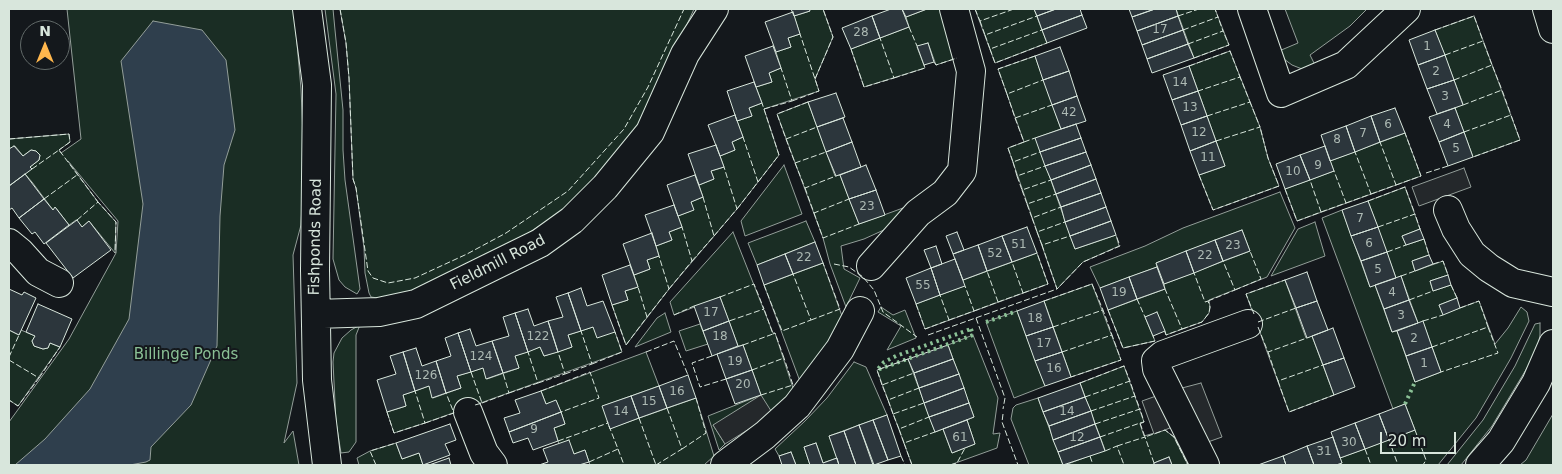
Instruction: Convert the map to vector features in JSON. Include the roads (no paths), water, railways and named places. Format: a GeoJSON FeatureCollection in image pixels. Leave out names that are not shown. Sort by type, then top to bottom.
{"type":"FeatureCollection","features":[{"type":"Feature","properties":{"kind":"street","name":"Fishponds Road"},"geometry":{"type":"LineString","coordinates":[[307,9],[317,85],[315,270],[317,380],[327,465]]}},
{"type":"Feature","properties":{"kind":"street","name":"Fieldmill Road"},"geometry":{"type":"LineString","coordinates":[[316,314],[379,312],[416,304],[540,243],[572,220],[605,188],[650,132],[684,54],[714,9]]}},
{"type":"Feature","properties":{"kind":"street"},"geometry":{"type":"LineString","coordinates":[[871,266],[918,213],[946,193],[962,171],[971,71],[954,9]]}},
{"type":"Feature","properties":{"kind":"street"},"geometry":{"type":"LineString","coordinates":[[1252,9],[1281,93],[1346,66],[1406,9]]}},
{"type":"Feature","properties":{"kind":"street"},"geometry":{"type":"LineString","coordinates":[[1548,9],[1553,29]]}},
{"type":"Feature","properties":{"kind":"street"},"geometry":{"type":"LineString","coordinates":[[1448,210],[1456,229],[1472,254],[1489,268],[1513,283],[1553,292]]}},
{"type":"Feature","properties":{"kind":"street"},"geometry":{"type":"LineString","coordinates":[[9,243],[38,272],[59,283]]}},
{"type":"Feature","properties":{"kind":"street"},"geometry":{"type":"LineString","coordinates":[[725,465],[797,406],[840,349],[860,311]]}},
{"type":"Feature","properties":{"kind":"street"},"geometry":{"type":"LineString","coordinates":[[1205,465],[1156,370],[1156,360],[1162,355],[1248,324]]}},
{"type":"Feature","properties":{"kind":"street"},"geometry":{"type":"LineString","coordinates":[[1480,465],[1501,441],[1536,384],[1553,344]]}},
{"type":"Feature","properties":{"kind":"street"},"geometry":{"type":"LineString","coordinates":[[468,412],[484,453],[493,465]]}},
{"type":"Feature","properties":{"kind":"water"},"geometry":{"type":"Polygon","coordinates":[[[153,21],[202,30],[226,60],[235,130],[224,165],[220,216],[217,346],[191,405],[151,447],[150,460],[130,465],[15,465],[45,439],[90,389],[129,319],[143,204],[121,61],[153,21]]]}},
{"type":"Feature","properties":{"kind":"park label","name":"Billinge Ponds"},"geometry":{"type":"Point","coordinates":[186,355]}}]}
